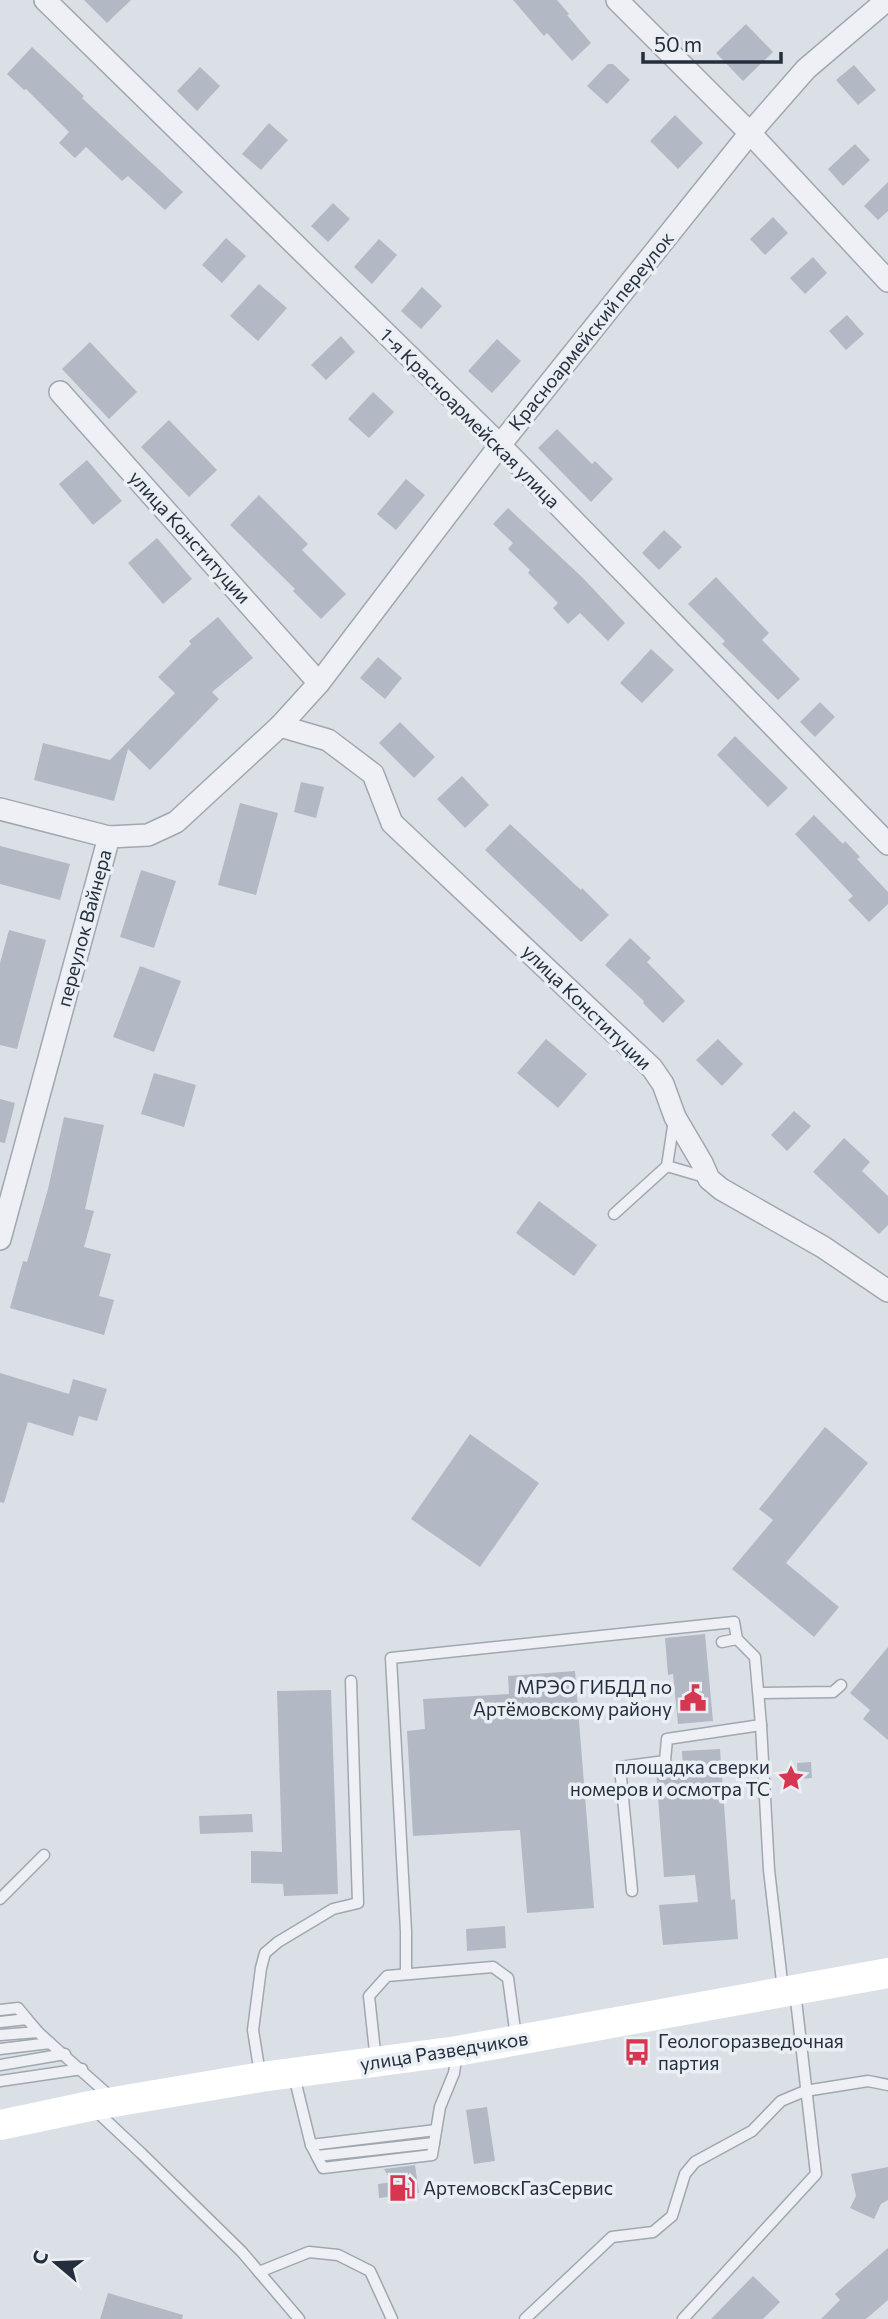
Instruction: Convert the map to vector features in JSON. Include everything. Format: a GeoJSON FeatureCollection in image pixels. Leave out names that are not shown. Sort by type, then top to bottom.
{"type":"FeatureCollection","features":[{"type":"Feature","properties":{"kind":"main road","name":"улица Разведчиков"},"geometry":{"type":"LineString","coordinates":[[0,2125],[261,2077],[457,2051],[888,1973]]}},
{"type":"Feature","properties":{"kind":"street","name":"1-я Красноармейская улица"},"geometry":{"type":"LineString","coordinates":[[45,0],[500,446],[888,844]]}},
{"type":"Feature","properties":{"kind":"street"},"geometry":{"type":"LineString","coordinates":[[617,0],[750,133],[888,281]]}},
{"type":"Feature","properties":{"kind":"street","name":"Красноармейский переулок"},"geometry":{"type":"LineString","coordinates":[[319,683],[500,446],[750,133],[806,69],[887,0]]}},
{"type":"Feature","properties":{"kind":"street","name":"улица Конституции"},"geometry":{"type":"LineString","coordinates":[[60,392],[319,683]]}},
{"type":"Feature","properties":{"kind":"street","name":"переулок Вайнера"},"geometry":{"type":"LineString","coordinates":[[0,1240],[109,837],[148,835],[176,822],[281,726],[319,683]]}},
{"type":"Feature","properties":{"kind":"street","name":"улица Конституции"},"geometry":{"type":"LineString","coordinates":[[281,726],[328,740],[373,774],[392,822],[652,1068],[663,1084],[675,1117],[709,1179],[721,1189],[823,1247],[888,1291]]}},
{"type":"Feature","properties":{"kind":"street"},"geometry":{"type":"LineString","coordinates":[[0,809],[109,837]]}},
{"type":"Feature","properties":{"kind":"lane"},"geometry":{"type":"LineString","coordinates":[[614,1214],[667,1166],[675,1117]]}},
{"type":"Feature","properties":{"kind":"lane"},"geometry":{"type":"LineString","coordinates":[[667,1166],[709,1179]]}},
{"type":"Feature","properties":{"kind":"lane"},"geometry":{"type":"LineString","coordinates":[[406,1974],[391,1658],[734,1622],[737,1639],[755,1657],[769,1870],[816,2174],[683,2319]]}},
{"type":"Feature","properties":{"kind":"lane"},"geometry":{"type":"LineString","coordinates":[[722,1642],[737,1639]]}},
{"type":"Feature","properties":{"kind":"lane"},"geometry":{"type":"LineString","coordinates":[[261,2077],[253,2030],[265,1953],[278,1942],[333,1909],[358,1903],[351,1681]]}},
{"type":"Feature","properties":{"kind":"lane"},"geometry":{"type":"LineString","coordinates":[[759,1693],[833,1692],[841,1685]]}},
{"type":"Feature","properties":{"kind":"lane"},"geometry":{"type":"LineString","coordinates":[[632,1891],[620,1767],[665,1761],[667,1740],[761,1725]]}},
{"type":"Feature","properties":{"kind":"lane"},"geometry":{"type":"LineString","coordinates":[[0,1899],[44,1855]]}},
{"type":"Feature","properties":{"kind":"lane"},"geometry":{"type":"LineString","coordinates":[[376,2062],[369,1996],[387,1976],[493,1967],[509,1978],[517,2040]]}},
{"type":"Feature","properties":{"kind":"lane"},"geometry":{"type":"LineString","coordinates":[[0,2010],[18,2008],[38,2032],[82,2069],[103,2104],[152,2163],[259,2272],[295,2318]]}},
{"type":"Feature","properties":{"kind":"lane"},"geometry":{"type":"LineString","coordinates":[[0,2022],[27,2019]]}},
{"type":"Feature","properties":{"kind":"lane"},"geometry":{"type":"LineString","coordinates":[[0,2035],[38,2032]]}},
{"type":"Feature","properties":{"kind":"lane"},"geometry":{"type":"LineString","coordinates":[[0,2049],[50,2043]]}},
{"type":"Feature","properties":{"kind":"lane"},"geometry":{"type":"LineString","coordinates":[[294,2073],[311,2145],[323,2168],[363,2165],[432,2155],[440,2107],[454,2073],[457,2051]]}},
{"type":"Feature","properties":{"kind":"lane"},"geometry":{"type":"LineString","coordinates":[[0,2065],[65,2054]]}},
{"type":"Feature","properties":{"kind":"lane"},"geometry":{"type":"LineString","coordinates":[[0,2081],[82,2069]]}},
{"type":"Feature","properties":{"kind":"lane"},"geometry":{"type":"LineString","coordinates":[[525,2319],[612,2237],[653,2232],[672,2216],[685,2174],[695,2162],[752,2131],[781,2101],[805,2091],[868,2081],[888,2085]]}},
{"type":"Feature","properties":{"kind":"lane"},"geometry":{"type":"LineString","coordinates":[[311,2145],[436,2130]]}},
{"type":"Feature","properties":{"kind":"lane"},"geometry":{"type":"LineString","coordinates":[[259,2272],[309,2252],[338,2255],[370,2271],[392,2319]]}},
{"type":"Feature","properties":{"kind":"building"},"geometry":{"type":"Polygon","coordinates":[[[84,0],[131,0],[107,23],[84,0]]]}},
{"type":"Feature","properties":{"kind":"building"},"geometry":{"type":"Polygon","coordinates":[[[513,0],[557,0],[591,43],[572,61],[547,33],[544,36],[513,0]]]}},
{"type":"Feature","properties":{"kind":"building"},"geometry":{"type":"Polygon","coordinates":[[[746,24],[773,52],[743,81],[716,53],[746,24]]]}},
{"type":"Feature","properties":{"kind":"building"},"geometry":{"type":"Polygon","coordinates":[[[32,47],[84,96],[82,98],[183,192],[165,210],[128,176],[122,181],[86,147],[75,158],[59,143],[69,132],[7,74],[32,47]]]}},
{"type":"Feature","properties":{"kind":"building"},"geometry":{"type":"Polygon","coordinates":[[[608,64],[613,64],[630,80],[607,104],[587,86],[608,64]]]}},
{"type":"Feature","properties":{"kind":"building"},"geometry":{"type":"Polygon","coordinates":[[[854,65],[876,90],[858,105],[836,80],[854,65]]]}},
{"type":"Feature","properties":{"kind":"building"},"geometry":{"type":"Polygon","coordinates":[[[200,67],[220,86],[197,111],[177,91],[200,67]]]}},
{"type":"Feature","properties":{"kind":"building"},"geometry":{"type":"Polygon","coordinates":[[[675,115],[703,143],[678,169],[650,141],[675,115]]]}},
{"type":"Feature","properties":{"kind":"building"},"geometry":{"type":"Polygon","coordinates":[[[269,123],[288,140],[261,170],[242,154],[269,123]]]}},
{"type":"Feature","properties":{"kind":"building"},"geometry":{"type":"Polygon","coordinates":[[[855,144],[870,160],[843,186],[828,169],[855,144]]]}},
{"type":"Feature","properties":{"kind":"building"},"geometry":{"type":"Polygon","coordinates":[[[888,182],[888,211],[878,220],[864,206],[888,182]]]}},
{"type":"Feature","properties":{"kind":"building"},"geometry":{"type":"Polygon","coordinates":[[[333,203],[350,219],[328,242],[311,226],[333,203]]]}},
{"type":"Feature","properties":{"kind":"building"},"geometry":{"type":"Polygon","coordinates":[[[773,217],[788,233],[765,255],[750,239],[773,217]]]}},
{"type":"Feature","properties":{"kind":"building"},"geometry":{"type":"Polygon","coordinates":[[[226,238],[246,256],[222,283],[202,265],[226,238]]]}},
{"type":"Feature","properties":{"kind":"building"},"geometry":{"type":"Polygon","coordinates":[[[379,239],[397,255],[372,284],[354,267],[379,239]]]}},
{"type":"Feature","properties":{"kind":"building"},"geometry":{"type":"Polygon","coordinates":[[[813,257],[827,273],[805,294],[790,278],[813,257]]]}},
{"type":"Feature","properties":{"kind":"building"},"geometry":{"type":"Polygon","coordinates":[[[259,284],[287,308],[258,341],[230,316],[259,284]]]}},
{"type":"Feature","properties":{"kind":"building"},"geometry":{"type":"Polygon","coordinates":[[[422,287],[442,306],[421,329],[401,311],[422,287]]]}},
{"type":"Feature","properties":{"kind":"building"},"geometry":{"type":"Polygon","coordinates":[[[847,315],[864,334],[846,350],[829,331],[847,315]]]}},
{"type":"Feature","properties":{"kind":"building"},"geometry":{"type":"Polygon","coordinates":[[[341,336],[355,352],[326,380],[311,365],[341,336]]]}},
{"type":"Feature","properties":{"kind":"building"},"geometry":{"type":"Polygon","coordinates":[[[497,339],[521,361],[492,393],[468,371],[497,339]]]}},
{"type":"Feature","properties":{"kind":"building"},"geometry":{"type":"Polygon","coordinates":[[[90,342],[137,392],[109,419],[62,369],[90,342]]]}},
{"type":"Feature","properties":{"kind":"building"},"geometry":{"type":"Polygon","coordinates":[[[373,392],[394,412],[369,438],[348,419],[373,392]]]}},
{"type":"Feature","properties":{"kind":"building"},"geometry":{"type":"Polygon","coordinates":[[[169,420],[217,470],[189,497],[141,447],[169,420]]]}},
{"type":"Feature","properties":{"kind":"building"},"geometry":{"type":"Polygon","coordinates":[[[557,429],[592,464],[595,461],[613,479],[591,502],[538,448],[557,429]]]}},
{"type":"Feature","properties":{"kind":"building"},"geometry":{"type":"Polygon","coordinates":[[[87,460],[122,501],[93,525],[59,484],[87,460]]]}},
{"type":"Feature","properties":{"kind":"building"},"geometry":{"type":"Polygon","coordinates":[[[406,479],[425,495],[396,530],[377,514],[406,479]]]}},
{"type":"Feature","properties":{"kind":"building"},"geometry":{"type":"Polygon","coordinates":[[[259,495],[308,544],[302,550],[346,594],[321,619],[293,591],[295,589],[230,525],[259,495]]]}},
{"type":"Feature","properties":{"kind":"building"},"geometry":{"type":"Polygon","coordinates":[[[508,508],[583,578],[625,623],[608,641],[580,613],[568,624],[553,608],[558,603],[508,549],[513,543],[493,524],[508,508]]]}},
{"type":"Feature","properties":{"kind":"building"},"geometry":{"type":"Polygon","coordinates":[[[664,530],[682,547],[659,570],[642,553],[664,530]]]}},
{"type":"Feature","properties":{"kind":"building"},"geometry":{"type":"Polygon","coordinates":[[[157,538],[192,579],[163,604],[128,563],[157,538]]]}},
{"type":"Feature","properties":{"kind":"building"},"geometry":{"type":"Polygon","coordinates":[[[716,577],[769,633],[762,640],[800,679],[778,700],[722,644],[725,641],[688,604],[716,577]]]}},
{"type":"Feature","properties":{"kind":"building"},"geometry":{"type":"Polygon","coordinates":[[[218,617],[253,658],[212,692],[219,699],[150,770],[128,749],[114,801],[34,780],[43,743],[110,760],[175,693],[158,677],[191,644],[189,641],[218,617]]]}},
{"type":"Feature","properties":{"kind":"building"},"geometry":{"type":"Polygon","coordinates":[[[651,649],[674,670],[642,703],[620,683],[651,649]]]}},
{"type":"Feature","properties":{"kind":"building"},"geometry":{"type":"Polygon","coordinates":[[[378,657],[402,678],[385,699],[360,678],[378,657]]]}},
{"type":"Feature","properties":{"kind":"building"},"geometry":{"type":"Polygon","coordinates":[[[820,702],[835,717],[815,737],[800,722],[820,702]]]}},
{"type":"Feature","properties":{"kind":"building"},"geometry":{"type":"Polygon","coordinates":[[[400,722],[435,757],[414,778],[379,743],[400,722]]]}},
{"type":"Feature","properties":{"kind":"building"},"geometry":{"type":"Polygon","coordinates":[[[735,736],[788,788],[768,807],[717,755],[735,736]]]}},
{"type":"Feature","properties":{"kind":"building"},"geometry":{"type":"Polygon","coordinates":[[[462,776],[489,805],[465,828],[437,799],[462,776]]]}},
{"type":"Feature","properties":{"kind":"building"},"geometry":{"type":"Polygon","coordinates":[[[301,782],[324,787],[316,818],[294,812],[301,782]]]}},
{"type":"Feature","properties":{"kind":"building"},"geometry":{"type":"Polygon","coordinates":[[[240,803],[278,813],[256,895],[218,885],[240,803]]]}},
{"type":"Feature","properties":{"kind":"building"},"geometry":{"type":"Polygon","coordinates":[[[814,815],[843,844],[845,841],[860,857],[857,859],[888,892],[888,904],[869,922],[848,900],[853,896],[795,834],[814,815]]]}},
{"type":"Feature","properties":{"kind":"building"},"geometry":{"type":"Polygon","coordinates":[[[510,824],[609,915],[581,942],[485,850],[510,824]]]}},
{"type":"Feature","properties":{"kind":"building"},"geometry":{"type":"Polygon","coordinates":[[[0,846],[70,864],[60,900],[0,884],[0,846]]]}},
{"type":"Feature","properties":{"kind":"building"},"geometry":{"type":"Polygon","coordinates":[[[141,870],[176,881],[154,948],[120,937],[141,870]]]}},
{"type":"Feature","properties":{"kind":"building"},"geometry":{"type":"Polygon","coordinates":[[[9,930],[46,940],[17,1049],[0,1045],[0,963],[9,930]]]}},
{"type":"Feature","properties":{"kind":"building"},"geometry":{"type":"Polygon","coordinates":[[[630,938],[651,958],[647,962],[685,1001],[663,1023],[644,1001],[605,965],[630,938]]]}},
{"type":"Feature","properties":{"kind":"building"},"geometry":{"type":"Polygon","coordinates":[[[140,966],[181,981],[154,1052],[113,1037],[140,966]]]}},
{"type":"Feature","properties":{"kind":"building"},"geometry":{"type":"Polygon","coordinates":[[[546,1039],[587,1074],[558,1108],[517,1073],[546,1039]]]}},
{"type":"Feature","properties":{"kind":"building"},"geometry":{"type":"Polygon","coordinates":[[[718,1039],[743,1064],[722,1086],[696,1060],[718,1039]]]}},
{"type":"Feature","properties":{"kind":"building"},"geometry":{"type":"Polygon","coordinates":[[[154,1073],[196,1085],[184,1127],[141,1114],[154,1073]]]}},
{"type":"Feature","properties":{"kind":"building"},"geometry":{"type":"Polygon","coordinates":[[[0,1099],[15,1103],[5,1143],[0,1142],[0,1099]]]}},
{"type":"Feature","properties":{"kind":"building"},"geometry":{"type":"Polygon","coordinates":[[[794,1111],[811,1126],[787,1151],[771,1135],[794,1111]]]}},
{"type":"Feature","properties":{"kind":"building"},"geometry":{"type":"Polygon","coordinates":[[[64,1117],[104,1125],[85,1209],[94,1211],[84,1247],[111,1254],[99,1296],[114,1300],[104,1335],[10,1308],[23,1261],[27,1262],[48,1189],[64,1117]]]}},
{"type":"Feature","properties":{"kind":"building"},"geometry":{"type":"Polygon","coordinates":[[[844,1138],[870,1162],[862,1171],[888,1196],[888,1225],[879,1234],[813,1172],[844,1138]]]}},
{"type":"Feature","properties":{"kind":"building"},"geometry":{"type":"Polygon","coordinates":[[[539,1201],[597,1245],[574,1276],[516,1233],[539,1201]]]}},
{"type":"Feature","properties":{"kind":"building"},"geometry":{"type":"Polygon","coordinates":[[[0,1373],[69,1394],[73,1379],[107,1389],[97,1421],[79,1416],[73,1436],[28,1422],[4,1503],[0,1502],[0,1373]]]}},
{"type":"Feature","properties":{"kind":"building"},"geometry":{"type":"Polygon","coordinates":[[[825,1427],[868,1463],[786,1563],[839,1607],[814,1637],[732,1569],[773,1520],[759,1509],[825,1427]]]}},
{"type":"Feature","properties":{"kind":"building"},"geometry":{"type":"Polygon","coordinates":[[[470,1434],[539,1483],[480,1567],[411,1519],[470,1434]]]}},
{"type":"Feature","properties":{"kind":"building","name":"МРЭО ГИБДД по Артёмовскому району"},"geometry":{"type":"Polygon","coordinates":[[[705,1634],[713,1721],[678,1724],[673,1674],[668,1675],[665,1638],[705,1634]]]}},
{"type":"Feature","properties":{"kind":"building"},"geometry":{"type":"Polygon","coordinates":[[[888,1647],[888,1740],[863,1719],[870,1710],[850,1693],[888,1647]]]}},
{"type":"Feature","properties":{"kind":"building"},"geometry":{"type":"Polygon","coordinates":[[[575,1671],[594,1908],[527,1913],[520,1830],[413,1836],[407,1731],[425,1729],[423,1699],[509,1694],[508,1676],[575,1671]]]}},
{"type":"Feature","properties":{"kind":"building"},"geometry":{"type":"Polygon","coordinates":[[[331,1690],[338,1894],[284,1896],[283,1884],[251,1883],[251,1851],[282,1852],[277,1691],[331,1690]]]}},
{"type":"Feature","properties":{"kind":"building"},"geometry":{"type":"Polygon","coordinates":[[[720,1749],[731,1900],[735,1899],[738,1939],[663,1945],[659,1905],[698,1902],[695,1875],[664,1877],[656,1770],[683,1768],[682,1751],[720,1749]]]}},
{"type":"Feature","properties":{"kind":"building"},"geometry":{"type":"Polygon","coordinates":[[[811,1762],[812,1778],[798,1779],[797,1763],[811,1762]]]}},
{"type":"Feature","properties":{"kind":"building"},"geometry":{"type":"Polygon","coordinates":[[[252,1814],[253,1832],[200,1834],[199,1816],[252,1814]]]}},
{"type":"Feature","properties":{"kind":"building"},"geometry":{"type":"Polygon","coordinates":[[[505,1926],[506,1948],[467,1951],[466,1929],[505,1926]]]}},
{"type":"Feature","properties":{"kind":"building"},"geometry":{"type":"Polygon","coordinates":[[[487,2107],[495,2161],[474,2164],[466,2110],[487,2107]]]}},
{"type":"Feature","properties":{"kind":"building"},"geometry":{"type":"Polygon","coordinates":[[[415,2165],[419,2193],[379,2198],[378,2184],[392,2182],[384,2169],[415,2165]]]}},
{"type":"Feature","properties":{"kind":"building"},"geometry":{"type":"Polygon","coordinates":[[[888,2167],[888,2200],[881,2204],[874,2219],[850,2208],[856,2196],[851,2174],[888,2167]]]}},
{"type":"Feature","properties":{"kind":"building"},"geometry":{"type":"Polygon","coordinates":[[[888,2248],[888,2300],[866,2319],[821,2319],[840,2300],[835,2294],[888,2248]]]}},
{"type":"Feature","properties":{"kind":"building"},"geometry":{"type":"Polygon","coordinates":[[[753,2276],[780,2302],[763,2319],[711,2319],[753,2276]]]}},
{"type":"Feature","properties":{"kind":"building"},"geometry":{"type":"Polygon","coordinates":[[[108,2293],[183,2315],[182,2319],[100,2319],[108,2293]]]}},
{"type":"Feature","properties":{"kind":"place","name":"МРЭО ГИБДД по Артёмовскому району"},"geometry":{"type":"Point","coordinates":[693,1698]}},
{"type":"Feature","properties":{"kind":"place","name":"площадка сверки номеров и осмотра ТС"},"geometry":{"type":"Point","coordinates":[791,1778]}},
{"type":"Feature","properties":{"kind":"place","name":"Геологоразведочная партия"},"geometry":{"type":"Point","coordinates":[637,2052]}},
{"type":"Feature","properties":{"kind":"place","name":"АртемовскГазСервис"},"geometry":{"type":"Point","coordinates":[402,2188]}}]}
